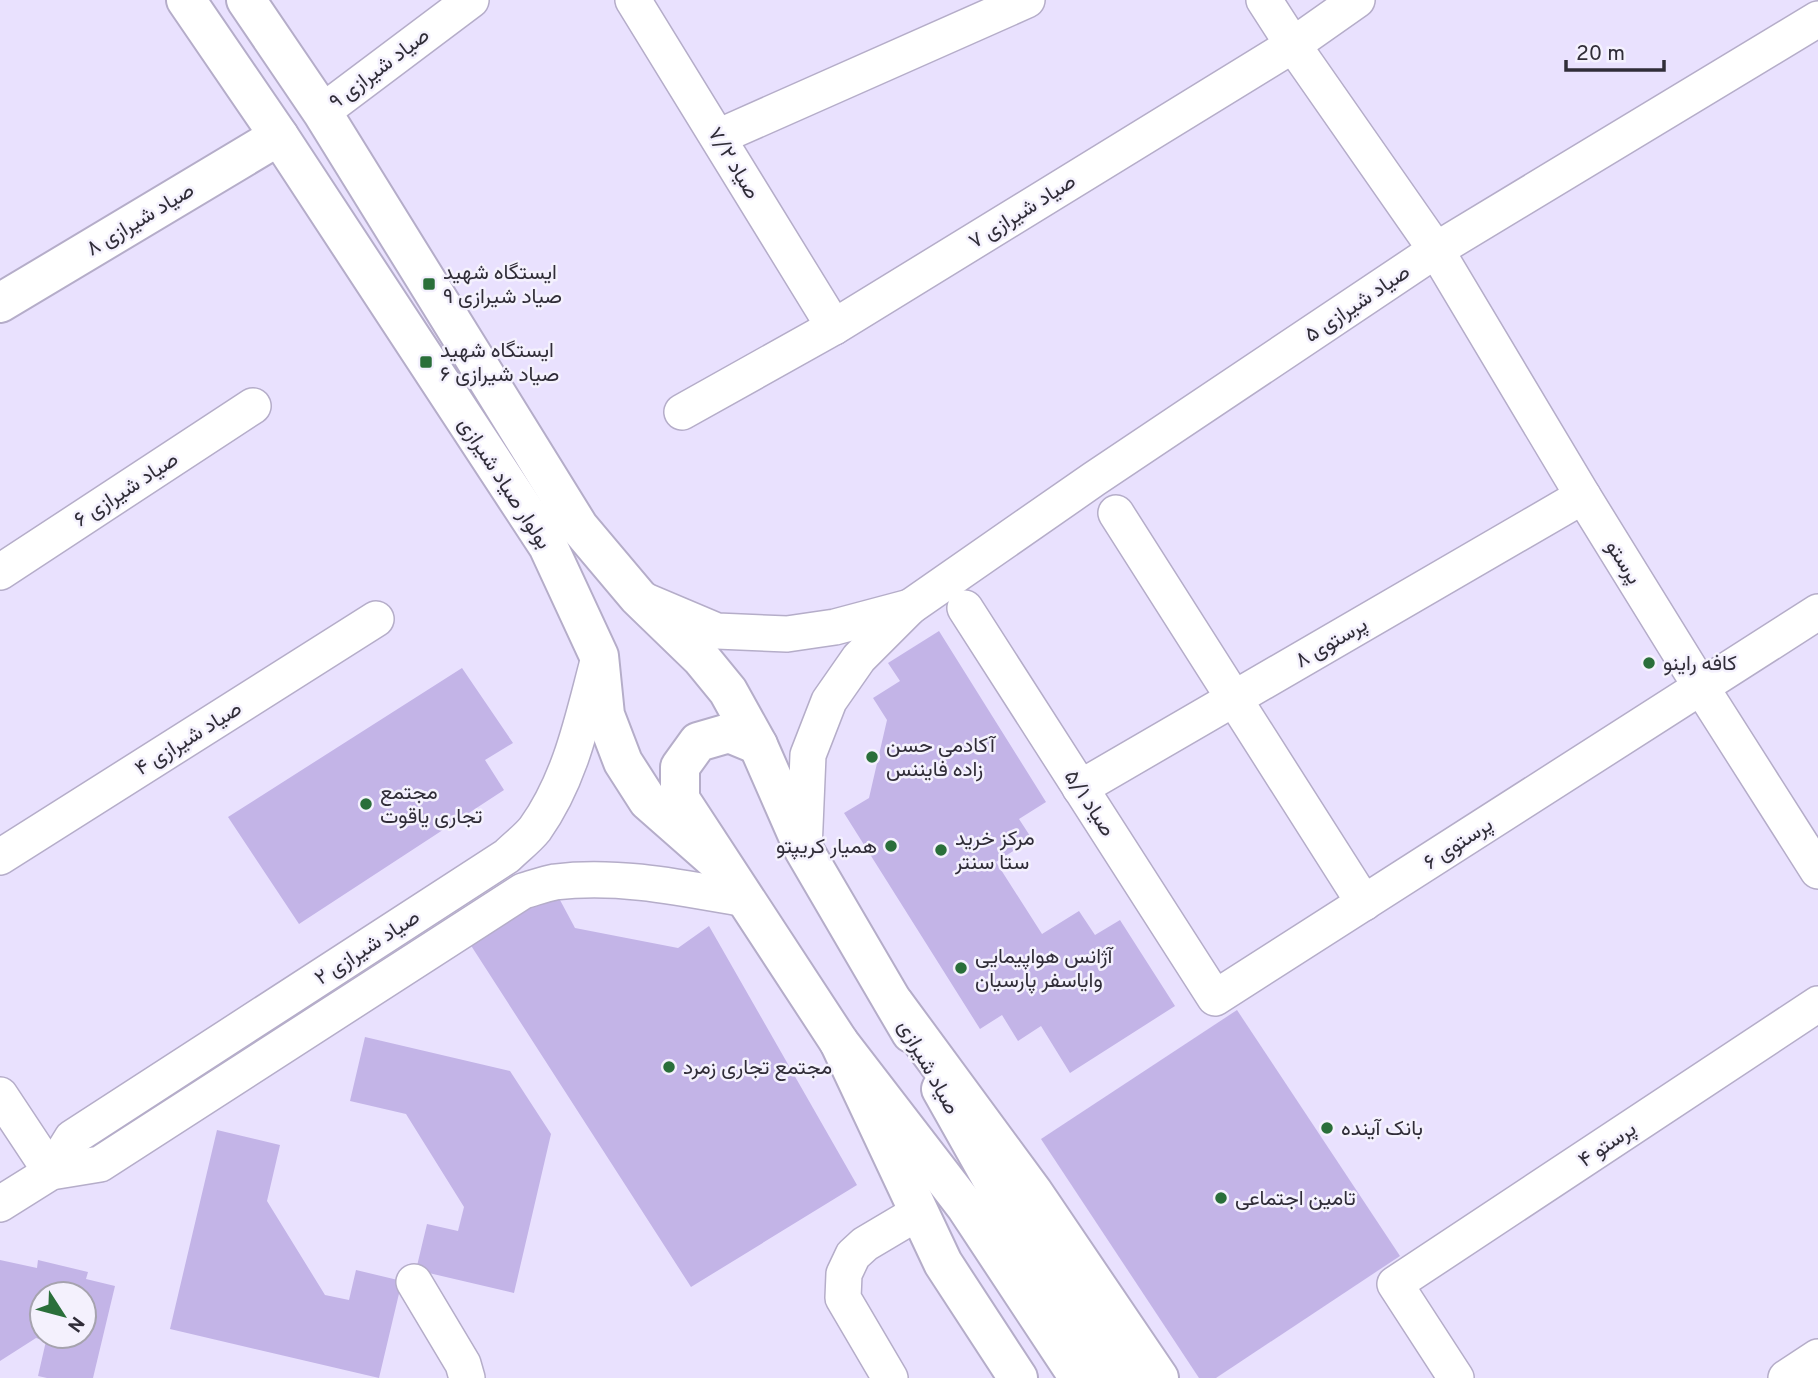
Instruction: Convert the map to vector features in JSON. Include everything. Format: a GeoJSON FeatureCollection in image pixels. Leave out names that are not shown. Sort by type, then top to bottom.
{"type":"FeatureCollection","features":[{"type":"Feature","properties":{"kind":"main road","name":"بولوار صیاد شیرازی"},"geometry":{"type":"LineString","coordinates":[[186,0],[279,136],[548,547],[599,656],[605,715],[623,762],[648,801],[723,867]]}},
{"type":"Feature","properties":{"kind":"main road","name":"بولوار صیاد شیرازی"},"geometry":{"type":"LineString","coordinates":[[246,0],[322,112],[579,527],[638,597],[701,658],[728,691],[758,745]]}},
{"type":"Feature","properties":{"kind":"main road","name":"صیاد شیرازی ۸"},"geometry":{"type":"LineString","coordinates":[[0,303],[279,136]]}},
{"type":"Feature","properties":{"kind":"main road"},"geometry":{"type":"LineString","coordinates":[[758,745],[729,733],[698,742],[680,767],[680,799],[839,1042],[966,1207],[1079,1378]]}},
{"type":"Feature","properties":{"kind":"main road","name":"صیاد شیرازی"},"geometry":{"type":"LineString","coordinates":[[758,745],[804,850],[894,1003],[999,1192],[1120,1378]]}},
{"type":"Feature","properties":{"kind":"main road"},"geometry":{"type":"LineString","coordinates":[[894,1003],[1033,1192],[1159,1378]]}},
{"type":"Feature","properties":{"kind":"main road"},"geometry":{"type":"LineString","coordinates":[[839,1042],[943,1263],[1018,1378]]}},
{"type":"Feature","properties":{"kind":"street","name":"صیاد شیرازی ۹"},"geometry":{"type":"LineString","coordinates":[[322,112],[471,0]]}},
{"type":"Feature","properties":{"kind":"street","name":"صیاد ۷/۲"},"geometry":{"type":"LineString","coordinates":[[633,0],[834,327]]}},
{"type":"Feature","properties":{"kind":"street"},"geometry":{"type":"LineString","coordinates":[[718,137],[1027,0]]}},
{"type":"Feature","properties":{"kind":"street","name":"پرستو"},"geometry":{"type":"LineString","coordinates":[[1264,0],[1436,250],[1583,496],[1818,871]]}},
{"type":"Feature","properties":{"kind":"street","name":"صیاد شیرازی ۷"},"geometry":{"type":"LineString","coordinates":[[682,412],[834,327],[1293,45],[1357,0]]}},
{"type":"Feature","properties":{"kind":"street","name":"صیاد شیرازی ۵"},"geometry":{"type":"LineString","coordinates":[[804,850],[808,755],[829,701],[859,658],[910,607],[1094,479],[1436,250],[1818,19]]}},
{"type":"Feature","properties":{"kind":"street","name":"صیاد شیرازی ۶"},"geometry":{"type":"LineString","coordinates":[[0,572],[253,406]]}},
{"type":"Feature","properties":{"kind":"street","name":"پرستوی ۸"},"geometry":{"type":"LineString","coordinates":[[1080,788],[1583,496]]}},
{"type":"Feature","properties":{"kind":"street"},"geometry":{"type":"LineString","coordinates":[[1116,513],[1364,903]]}},
{"type":"Feature","properties":{"kind":"street","name":"صیاد شیرازی ۵"},"geometry":{"type":"LineString","coordinates":[[638,597],[717,631],[787,634],[835,627],[910,607]]}},
{"type":"Feature","properties":{"kind":"street","name":"صیاد ۵/۱"},"geometry":{"type":"LineString","coordinates":[[965,608],[1215,998]]}},
{"type":"Feature","properties":{"kind":"street","name":"پرستوی ۶"},"geometry":{"type":"LineString","coordinates":[[1215,998],[1818,612]]}},
{"type":"Feature","properties":{"kind":"street","name":"صیاد شیرازی ۴"},"geometry":{"type":"LineString","coordinates":[[0,857],[376,619]]}},
{"type":"Feature","properties":{"kind":"street","name":"صیاد شیرازی ۲"},"geometry":{"type":"LineString","coordinates":[[51,1172],[72,1138],[507,856],[533,831],[557,792],[576,746],[599,656]]}},
{"type":"Feature","properties":{"kind":"street","name":"صیاد شیرازی ۲"},"geometry":{"type":"LineString","coordinates":[[0,1204],[51,1172],[100,1164],[523,891],[553,882],[606,880],[745,898]]}},
{"type":"Feature","properties":{"kind":"street","name":"پرستو ۴"},"geometry":{"type":"LineString","coordinates":[[1456,1378],[1395,1284],[1818,1004]]}},
{"type":"Feature","properties":{"kind":"street"},"geometry":{"type":"LineString","coordinates":[[0,1095],[51,1172]]}},
{"type":"Feature","properties":{"kind":"street"},"geometry":{"type":"LineString","coordinates":[[890,1378],[843,1298],[844,1273],[853,1255],[865,1244],[919,1212]]}},
{"type":"Feature","properties":{"kind":"street"},"geometry":{"type":"LineString","coordinates":[[414,1282],[463,1364],[467,1378]]}},
{"type":"Feature","properties":{"kind":"street"},"geometry":{"type":"LineString","coordinates":[[1786,1378],[1818,1357]]}},
{"type":"Feature","properties":{"kind":"building","name":"مرکز خرید ستا سنتر"},"geometry":{"type":"Polygon","coordinates":[[[939,631],[1046,802],[1019,819],[1032,839],[996,862],[1042,934],[1079,911],[1095,935],[1120,920],[1175,1006],[1070,1073],[1041,1026],[1018,1041],[1002,1015],[980,1029],[844,813],[869,798],[887,720],[873,698],[900,681],[888,663],[939,631]]]}},
{"type":"Feature","properties":{"kind":"building","name":"مجتمع تجاری یاقوت"},"geometry":{"type":"Polygon","coordinates":[[[462,668],[513,743],[485,760],[504,790],[299,924],[228,817],[462,668]]]}},
{"type":"Feature","properties":{"kind":"building","name":"مجتمع تجاری زمرد"},"geometry":{"type":"Polygon","coordinates":[[[553,887],[575,928],[678,948],[709,926],[857,1185],[691,1287],[470,944],[553,887]]]}},
{"type":"Feature","properties":{"kind":"building","name":"تامین اجتماعی"},"geometry":{"type":"Polygon","coordinates":[[[1237,1010],[1400,1256],[1216,1378],[1199,1378],[1041,1139],[1237,1010]]]}},
{"type":"Feature","properties":{"kind":"building"},"geometry":{"type":"Polygon","coordinates":[[[365,1037],[510,1071],[551,1134],[514,1293],[416,1270],[427,1224],[458,1231],[464,1207],[406,1114],[350,1101],[365,1037]]]}},
{"type":"Feature","properties":{"kind":"building"},"geometry":{"type":"Polygon","coordinates":[[[217,1130],[280,1145],[267,1201],[325,1295],[349,1300],[356,1270],[402,1281],[379,1378],[170,1329],[217,1130]]]}},
{"type":"Feature","properties":{"kind":"building"},"geometry":{"type":"Polygon","coordinates":[[[0,1260],[37,1268],[38,1260],[88,1272],[86,1279],[90,1280],[28,1280],[28,1343],[0,1361],[0,1260]]]}},
{"type":"Feature","properties":{"kind":"building"},"geometry":{"type":"Polygon","coordinates":[[[98,1282],[115,1286],[93,1378],[38,1376],[44,1350],[98,1350],[98,1282]]]}},
{"type":"Feature","properties":{"kind":"place","name":"ایستگاه شهید صیاد شیرازی ۹"},"geometry":{"type":"Point","coordinates":[429,284]}},
{"type":"Feature","properties":{"kind":"place","name":"ایستگاه شهید صیاد شیرازی ۶"},"geometry":{"type":"Point","coordinates":[426,362]}},
{"type":"Feature","properties":{"kind":"place","name":"کافه راینو"},"geometry":{"type":"Point","coordinates":[1649,663]}},
{"type":"Feature","properties":{"kind":"place","name":"آکادمی حسن زاده فایننس"},"geometry":{"type":"Point","coordinates":[872,757]}},
{"type":"Feature","properties":{"kind":"place","name":"مجتمع تجاری یاقوت"},"geometry":{"type":"Point","coordinates":[366,804]}},
{"type":"Feature","properties":{"kind":"place","name":"همیار کریپتو"},"geometry":{"type":"Point","coordinates":[891,846]}},
{"type":"Feature","properties":{"kind":"place","name":"مرکز خرید ستا سنتر"},"geometry":{"type":"Point","coordinates":[941,850]}},
{"type":"Feature","properties":{"kind":"place","name":"آژانس هواپیمایی وایاسفر پارسیان"},"geometry":{"type":"Point","coordinates":[961,968]}},
{"type":"Feature","properties":{"kind":"place","name":"مجتمع تجاری زمرد"},"geometry":{"type":"Point","coordinates":[669,1067]}},
{"type":"Feature","properties":{"kind":"place","name":"بانک آینده"},"geometry":{"type":"Point","coordinates":[1327,1128]}},
{"type":"Feature","properties":{"kind":"place","name":"تامین اجتماعی"},"geometry":{"type":"Point","coordinates":[1221,1198]}}]}
